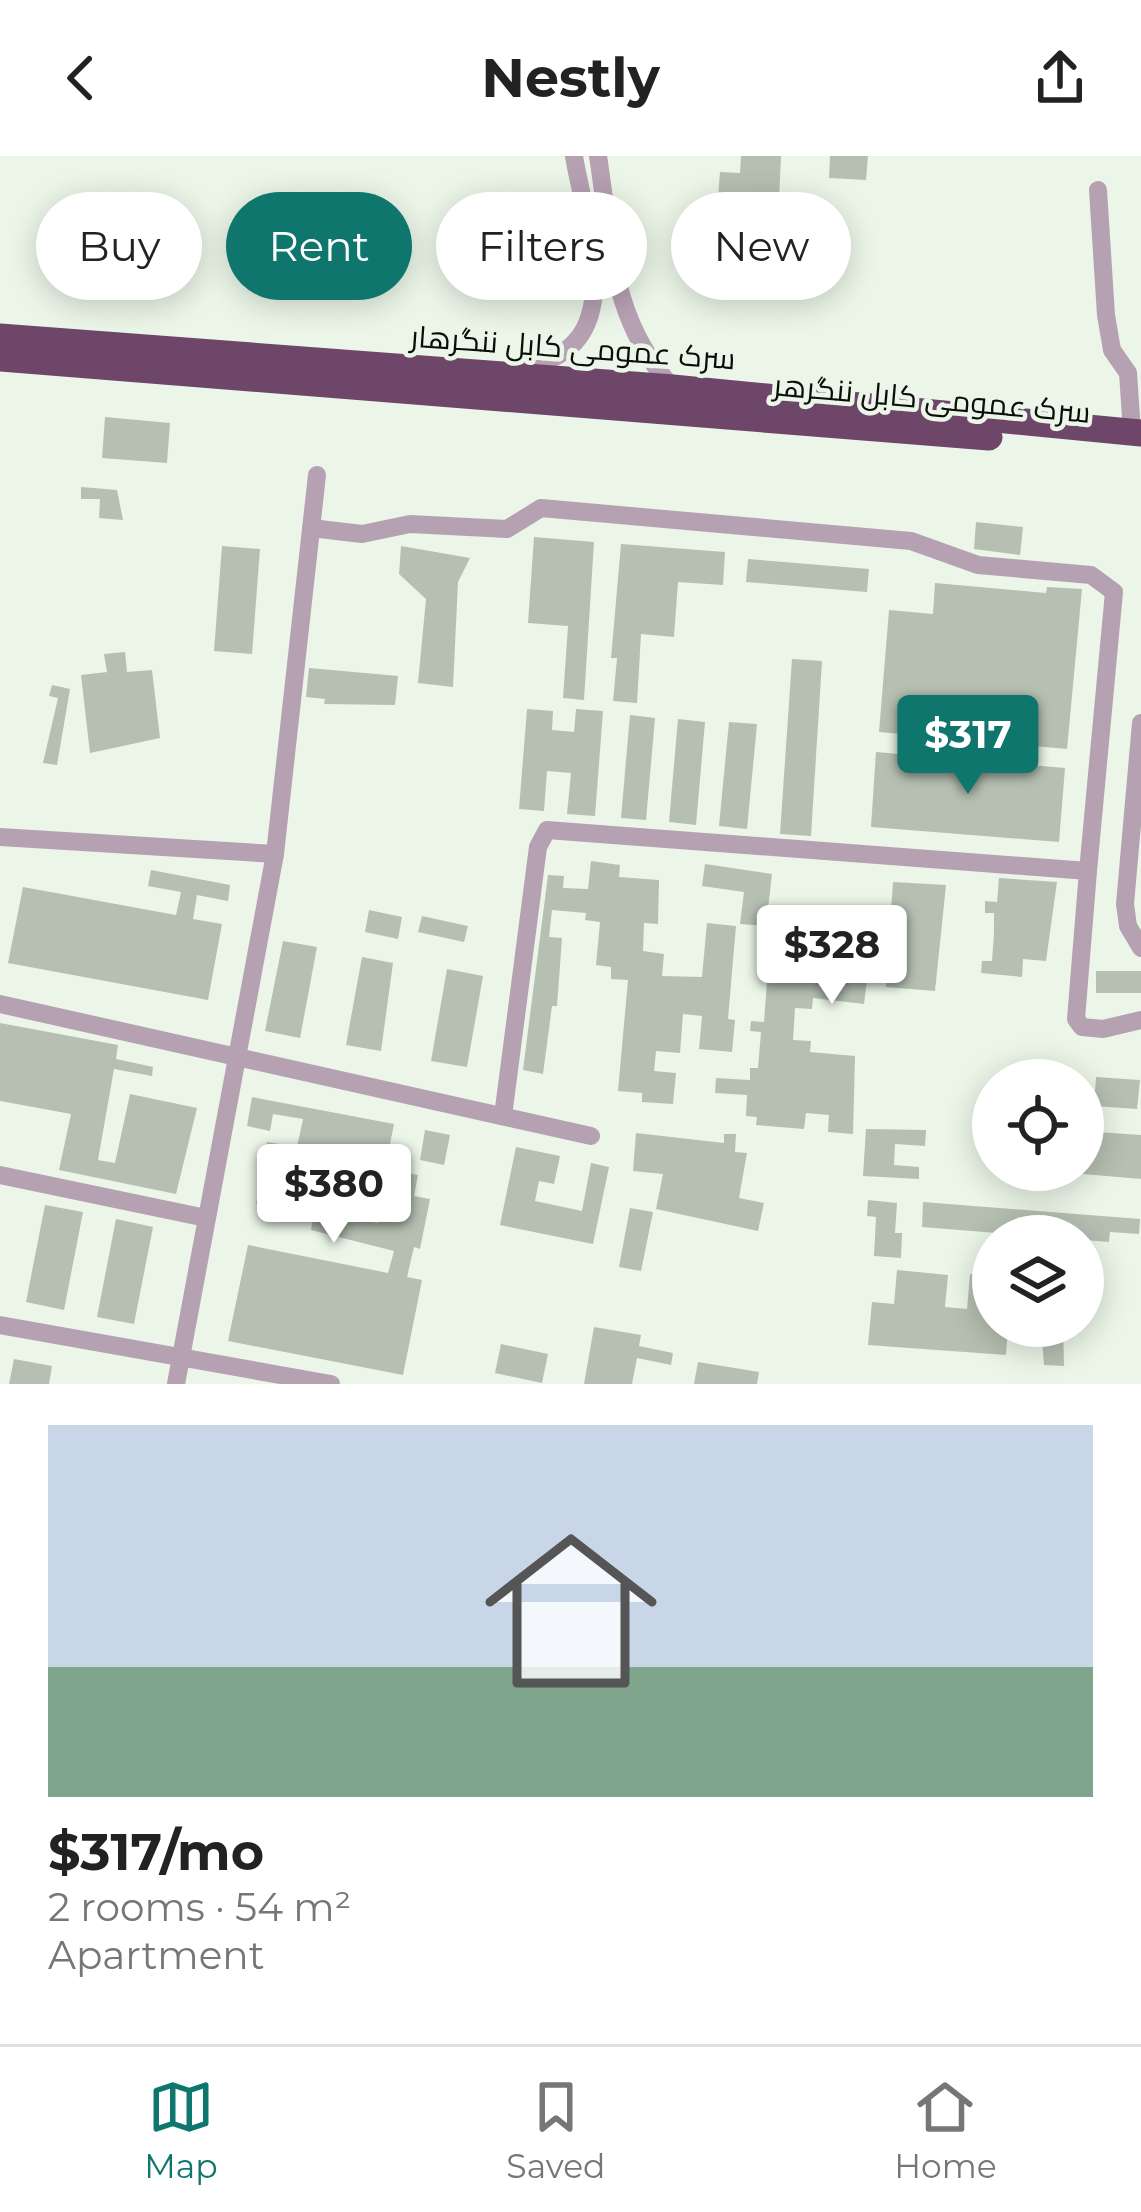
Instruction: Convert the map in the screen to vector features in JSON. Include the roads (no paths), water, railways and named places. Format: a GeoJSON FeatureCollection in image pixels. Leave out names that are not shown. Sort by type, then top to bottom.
{"type":"FeatureCollection","features":[{"type":"Feature","properties":{"kind":"highway","name":"سرک عمومی کابل ننگرهار"},"geometry":{"type":"LineString","coordinates":[[0,337],[673,388],[1138,439]]}},
{"type":"Feature","properties":{"kind":"highway","name":"سرک عمومی کابل ننگرهر"},"geometry":{"type":"LineString","coordinates":[[0,358],[1138,439]]}},
{"type":"Feature","properties":{"kind":"street"},"geometry":{"type":"LineString","coordinates":[[506,376],[548,361],[575,343],[590,317],[594,278],[574,156]]}},
{"type":"Feature","properties":{"kind":"street"},"geometry":{"type":"LineString","coordinates":[[598,156],[627,324],[642,355],[673,388]]}},
{"type":"Feature","properties":{"kind":"street"},"geometry":{"type":"LineString","coordinates":[[1098,190],[1106,315],[1112,350],[1128,373],[1138,439]]}},
{"type":"Feature","properties":{"kind":"street"},"geometry":{"type":"LineString","coordinates":[[176,1384],[275,854],[316,475]]}},
{"type":"Feature","properties":{"kind":"street"},"geometry":{"type":"LineString","coordinates":[[310,528],[362,534],[410,524],[507,529],[541,508],[910,541],[978,565],[1091,575],[1114,592],[1076,1019],[1082,1027],[1103,1029],[1141,1020]]}},
{"type":"Feature","properties":{"kind":"street"},"geometry":{"type":"LineString","coordinates":[[1141,723],[1125,904],[1141,948]]}},
{"type":"Feature","properties":{"kind":"street"},"geometry":{"type":"LineString","coordinates":[[503,1116],[538,847],[547,830],[1088,871]]}},
{"type":"Feature","properties":{"kind":"street"},"geometry":{"type":"LineString","coordinates":[[0,837],[275,854]]}},
{"type":"Feature","properties":{"kind":"street"},"geometry":{"type":"LineString","coordinates":[[0,1004],[591,1136]]}},
{"type":"Feature","properties":{"kind":"street"},"geometry":{"type":"LineString","coordinates":[[0,1175],[206,1218]]}},
{"type":"Feature","properties":{"kind":"street"},"geometry":{"type":"LineString","coordinates":[[0,1325],[331,1384]]}}]}
